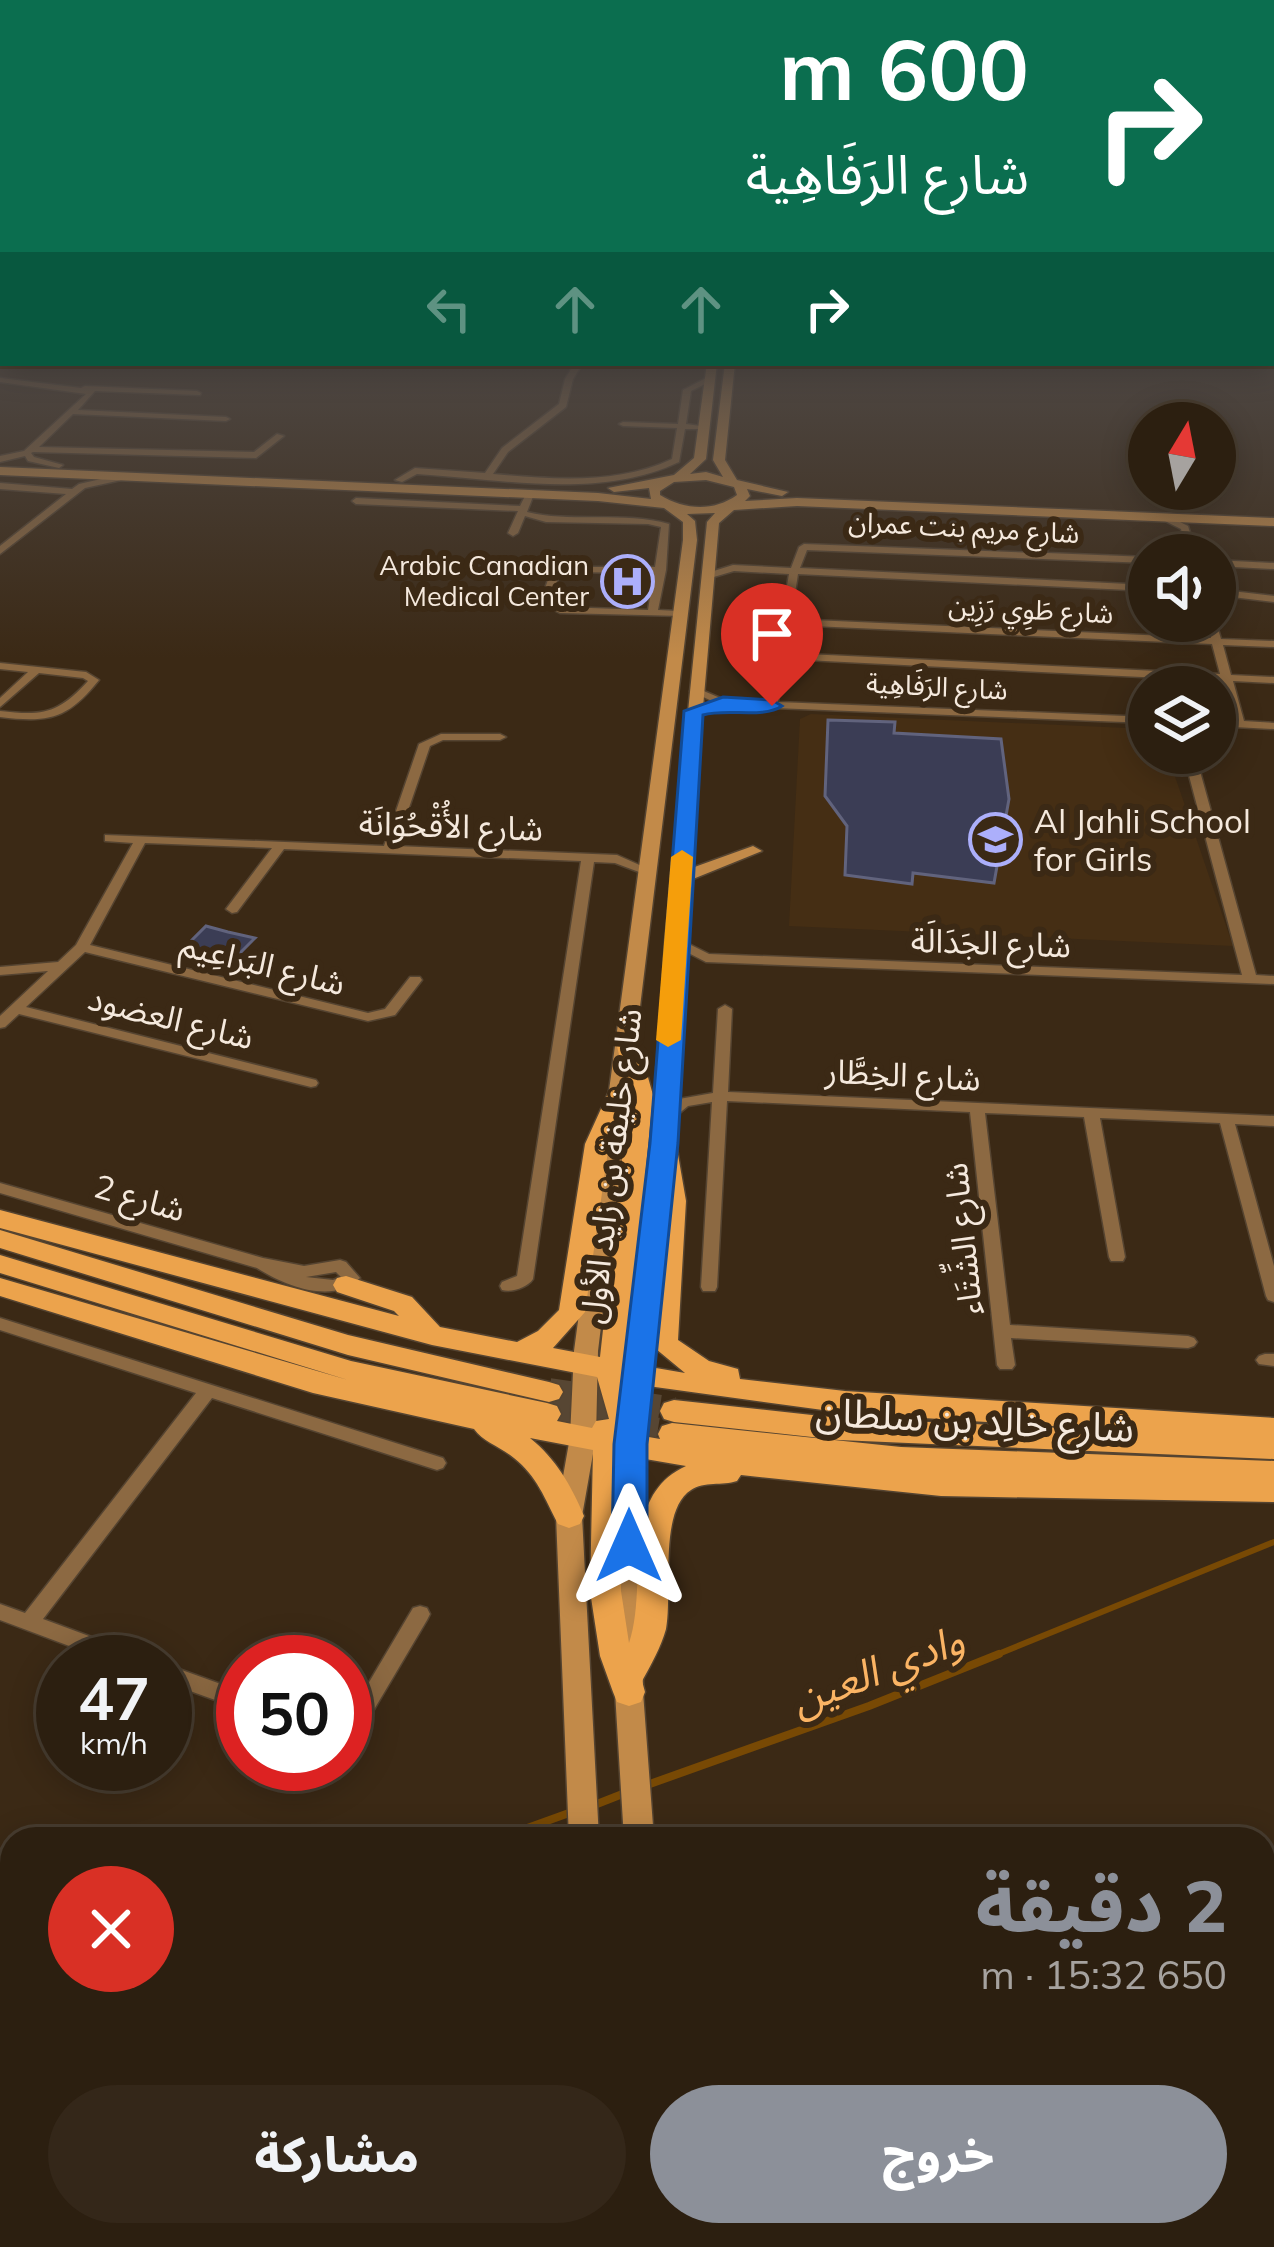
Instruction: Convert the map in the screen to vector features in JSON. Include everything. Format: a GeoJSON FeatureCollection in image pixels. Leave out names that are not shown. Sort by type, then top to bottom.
{"type":"FeatureCollection","features":[{"type":"Feature","properties":{"kind":"main road"},"geometry":{"type":"LineString","coordinates":[[676,478],[699,463],[701,449]]}},
{"type":"Feature","properties":{"kind":"main road"},"geometry":{"type":"LineString","coordinates":[[720,449],[719,460],[735,483]]}},
{"type":"Feature","properties":{"kind":"main road"},"geometry":{"type":"LineString","coordinates":[[0,464],[125,476],[530,494],[702,510],[797,502],[1274,522]]}},
{"type":"Feature","properties":{"kind":"main road"},"geometry":{"type":"LineString","coordinates":[[65,470],[600,489],[706,476],[786,492],[1274,512]]}},
{"type":"Feature","properties":{"kind":"main road"},"geometry":{"type":"LineString","coordinates":[[661,483],[652,492],[668,506]]}},
{"type":"Feature","properties":{"kind":"main road","name":"شارع خليفة بن زايد الأول"},"geometry":{"type":"LineString","coordinates":[[611,1369],[664,1131],[674,942],[708,567],[713,522],[744,496],[735,483]]}},
{"type":"Feature","properties":{"kind":"main road","name":"شارع خليفة بن زايد الأول"},"geometry":{"type":"LineString","coordinates":[[584,1827],[569,1516],[607,1440],[619,1094],[691,526],[668,506]]}},
{"type":"Feature","properties":{"kind":"main road"},"geometry":{"type":"LineString","coordinates":[[681,878],[753,851]]}},
{"type":"Feature","properties":{"kind":"main road"},"geometry":{"type":"LineString","coordinates":[[627,1042],[641,1095],[611,1369],[601,1402],[607,1440],[602,1589],[614,1656],[629,1682]]}},
{"type":"Feature","properties":{"kind":"main road"},"geometry":{"type":"LineString","coordinates":[[513,1352],[527,1351],[555,1334],[572,1312],[596,1144],[619,1094]]}},
{"type":"Feature","properties":{"kind":"main road"},"geometry":{"type":"LineString","coordinates":[[664,1131],[674,1201],[663,1336],[669,1350],[720,1375],[968,1411],[1274,1490]]}},
{"type":"Feature","properties":{"kind":"main road"},"geometry":{"type":"LineString","coordinates":[[0,1220],[432,1335],[513,1352],[764,1393],[968,1411]]}},
{"type":"Feature","properties":{"kind":"main road"},"geometry":{"type":"LineString","coordinates":[[0,1239],[548,1404],[351,1371],[0,1264]]}},
{"type":"Feature","properties":{"kind":"main road"},"geometry":{"type":"LineString","coordinates":[[346,1285],[403,1304],[432,1335]]}},
{"type":"Feature","properties":{"kind":"main road"},"geometry":{"type":"LineString","coordinates":[[0,1287],[248,1366],[458,1415],[777,1469],[941,1484]]}},
{"type":"Feature","properties":{"kind":"main road"},"geometry":{"type":"LineString","coordinates":[[458,1415],[526,1449],[553,1477],[569,1516]]}},
{"type":"Feature","properties":{"kind":"main road","name":"شارع خالِد بن سلطان"},"geometry":{"type":"LineString","coordinates":[[673,1422],[901,1458],[1274,1448]]}},
{"type":"Feature","properties":{"kind":"main road"},"geometry":{"type":"LineString","coordinates":[[638,1827],[629,1682],[652,1617],[657,1512],[678,1480],[709,1471],[866,1487],[941,1484],[1146,1454],[1274,1429]]}},
{"type":"Feature","properties":{"kind":"main road","name":"شارع خالِد بن سلطان"},"geometry":{"type":"LineString","coordinates":[[1146,1454],[1274,1472]]}},
{"type":"Feature","properties":{"kind":"street"},"geometry":{"type":"LineString","coordinates":[[0,464],[31,449]]}},
{"type":"Feature","properties":{"kind":"street"},"geometry":{"type":"LineString","coordinates":[[29,451],[251,455],[268,449]]}},
{"type":"Feature","properties":{"kind":"street"},"geometry":{"type":"LineString","coordinates":[[488,475],[508,449]]}},
{"type":"Feature","properties":{"kind":"street"},"geometry":{"type":"LineString","coordinates":[[399,480],[415,471],[590,480],[633,477],[676,460],[678,449]]}},
{"type":"Feature","properties":{"kind":"street"},"geometry":{"type":"LineString","coordinates":[[29,451],[34,460],[65,470],[78,489]]}},
{"type":"Feature","properties":{"kind":"street"},"geometry":{"type":"LineString","coordinates":[[0,486],[78,489],[125,476]]}},
{"type":"Feature","properties":{"kind":"street"},"geometry":{"type":"LineString","coordinates":[[0,550],[78,489]]}},
{"type":"Feature","properties":{"kind":"street"},"geometry":{"type":"LineString","coordinates":[[513,532],[530,494]]}},
{"type":"Feature","properties":{"kind":"street"},"geometry":{"type":"LineString","coordinates":[[356,501],[523,511],[546,519],[663,524],[668,530],[653,613]]}},
{"type":"Feature","properties":{"kind":"street"},"geometry":{"type":"LineString","coordinates":[[1164,517],[1185,528],[1187,534]]}},
{"type":"Feature","properties":{"kind":"street"},"geometry":{"type":"LineString","coordinates":[[1185,528],[1199,519]]}},
{"type":"Feature","properties":{"kind":"street"},"geometry":{"type":"LineString","coordinates":[[1041,531],[1042,555]]}},
{"type":"Feature","properties":{"kind":"street","name":"شارع مريم بنت عمران"},"geometry":{"type":"LineString","coordinates":[[794,571],[800,550],[812,544],[1128,559]]}},
{"type":"Feature","properties":{"kind":"street"},"geometry":{"type":"LineString","coordinates":[[1236,564],[1274,566]]}},
{"type":"Feature","properties":{"kind":"street"},"geometry":{"type":"LineString","coordinates":[[708,567],[1128,587]]}},
{"type":"Feature","properties":{"kind":"street"},"geometry":{"type":"LineString","coordinates":[[661,570],[567,568],[555,574],[545,601],[560,610],[679,614]]}},
{"type":"Feature","properties":{"kind":"street"},"geometry":{"type":"LineString","coordinates":[[772,706],[794,571]]}},
{"type":"Feature","properties":{"kind":"street"},"geometry":{"type":"LineString","coordinates":[[1236,594],[1274,599]]}},
{"type":"Feature","properties":{"kind":"street","name":"شارع طَوِي رَزِين"},"geometry":{"type":"LineString","coordinates":[[785,622],[1128,637]]}},
{"type":"Feature","properties":{"kind":"street","name":"شارع طَوِي رَزِين"},"geometry":{"type":"LineString","coordinates":[[1235,642],[1274,644]]}},
{"type":"Feature","properties":{"kind":"street"},"geometry":{"type":"LineString","coordinates":[[778,656],[1128,673]]}},
{"type":"Feature","properties":{"kind":"street"},"geometry":{"type":"LineString","coordinates":[[0,666],[86,675],[94,680],[58,716],[0,715]]}},
{"type":"Feature","properties":{"kind":"street"},"geometry":{"type":"LineString","coordinates":[[0,704],[38,670]]}},
{"type":"Feature","properties":{"kind":"street"},"geometry":{"type":"LineString","coordinates":[[1236,678],[1274,680]]}},
{"type":"Feature","properties":{"kind":"street","name":"شارع الرَفَاهِية"},"geometry":{"type":"LineString","coordinates":[[694,701],[1128,719]]}},
{"type":"Feature","properties":{"kind":"street"},"geometry":{"type":"LineString","coordinates":[[1236,713],[1239,724]]}},
{"type":"Feature","properties":{"kind":"street"},"geometry":{"type":"LineString","coordinates":[[1236,724],[1274,726]]}},
{"type":"Feature","properties":{"kind":"street"},"geometry":{"type":"LineString","coordinates":[[389,850],[424,744],[441,737],[500,737]]}},
{"type":"Feature","properties":{"kind":"street"},"geometry":{"type":"LineString","coordinates":[[1195,774],[1250,979]]}},
{"type":"Feature","properties":{"kind":"street","name":"شارع الأُقْحُوَانَة"},"geometry":{"type":"LineString","coordinates":[[109,838],[617,859]]}},
{"type":"Feature","properties":{"kind":"street"},"geometry":{"type":"LineString","coordinates":[[0,1024],[82,947],[141,839]]}},
{"type":"Feature","properties":{"kind":"street"},"geometry":{"type":"LineString","coordinates":[[232,909],[281,845]]}},
{"type":"Feature","properties":{"kind":"street"},"geometry":{"type":"LineString","coordinates":[[617,859],[651,848]]}},
{"type":"Feature","properties":{"kind":"street"},"geometry":{"type":"LineString","coordinates":[[508,1286],[525,1279],[588,858]]}},
{"type":"Feature","properties":{"kind":"street"},"geometry":{"type":"LineString","coordinates":[[617,859],[647,871]]}},
{"type":"Feature","properties":{"kind":"street","name":"شارع الجَدَالَة"},"geometry":{"type":"LineString","coordinates":[[674,942],[706,958],[1274,980]]}},
{"type":"Feature","properties":{"kind":"street","name":"شارع البَراعِيم"},"geometry":{"type":"LineString","coordinates":[[82,947],[368,1017],[391,1012],[415,980]]}},
{"type":"Feature","properties":{"kind":"street","name":"شارع الجَدَالَة"},"geometry":{"type":"LineString","coordinates":[[673,973],[706,958]]}},
{"type":"Feature","properties":{"kind":"street"},"geometry":{"type":"LineString","coordinates":[[0,970],[64,966]]}},
{"type":"Feature","properties":{"kind":"street","name":"شارع العضود"},"geometry":{"type":"LineString","coordinates":[[17,1009],[311,1083]]}},
{"type":"Feature","properties":{"kind":"street"},"geometry":{"type":"LineString","coordinates":[[709,1287],[725,1009]]}},
{"type":"Feature","properties":{"kind":"street","name":"شارع الخِطَّار"},"geometry":{"type":"LineString","coordinates":[[666,1075],[684,1092],[717,1097],[1274,1121]]}},
{"type":"Feature","properties":{"kind":"street","name":"شارع الخِطَّار"},"geometry":{"type":"LineString","coordinates":[[664,1131],[678,1104],[717,1097]]}},
{"type":"Feature","properties":{"kind":"street","name":"شارع الشِّتَاء"},"geometry":{"type":"LineString","coordinates":[[977,1107],[1006,1365]]}},
{"type":"Feature","properties":{"kind":"street"},"geometry":{"type":"LineString","coordinates":[[1091,1112],[1117,1257]]}},
{"type":"Feature","properties":{"kind":"street"},"geometry":{"type":"LineString","coordinates":[[1226,1118],[1274,1296]]}},
{"type":"Feature","properties":{"kind":"street","name":"شارع 2"},"geometry":{"type":"LineString","coordinates":[[0,1188],[330,1288],[346,1285]]}},
{"type":"Feature","properties":{"kind":"street"},"geometry":{"type":"LineString","coordinates":[[0,1324],[436,1463]]}},
{"type":"Feature","properties":{"kind":"street"},"geometry":{"type":"LineString","coordinates":[[1002,1331],[1188,1342]]}},
{"type":"Feature","properties":{"kind":"street"},"geometry":{"type":"LineString","coordinates":[[29,1623],[208,1390]]}},
{"type":"Feature","properties":{"kind":"street"},"geometry":{"type":"LineString","coordinates":[[0,1612],[62,1635]]}},
{"type":"Feature","properties":{"kind":"street"},"geometry":{"type":"LineString","coordinates":[[372,1695],[420,1614]]}},
{"type":"Feature","properties":{"kind":"shaded area","name":"Al Jahli School for Girls"},"geometry":{"type":"Polygon","coordinates":[[[811,714],[1128,728],[1128,774],[1174,774],[1233,946],[789,926],[800,719],[811,714]]]}},
{"type":"Feature","properties":{"kind":"building"},"geometry":{"type":"Polygon","coordinates":[[[828,720],[895,722],[894,733],[1001,739],[1009,799],[994,883],[913,873],[912,884],[845,875],[847,826],[825,796],[828,720]]]}},
{"type":"Feature","properties":{"kind":"building"},"geometry":{"type":"Polygon","coordinates":[[[206,926],[255,938],[231,962],[182,950],[206,926]]]}},
{"type":"Feature","properties":{"kind":"waterway","name":"وادي العين"},"geometry":{"type":"LineString","coordinates":[[991,1657],[1274,1542]]}},
{"type":"Feature","properties":{"kind":"waterway","name":"وادي العين"},"geometry":{"type":"LineString","coordinates":[[647,1785],[999,1654]]}},
{"type":"Feature","properties":{"kind":"waterway","name":"وادي العين"},"geometry":{"type":"LineString","coordinates":[[597,1804],[625,1793]]}},
{"type":"Feature","properties":{"kind":"waterway","name":"وادي العين"},"geometry":{"type":"LineString","coordinates":[[530,1827],[569,1813]]}},
{"type":"Feature","properties":{"kind":"tunnel"},"geometry":{"type":"LineString","coordinates":[[549,1392],[674,1411]]}},
{"type":"Feature","properties":{"kind":"tunnel"},"geometry":{"type":"LineString","coordinates":[[547,1414],[672,1434]]}},
{"type":"Feature","properties":{"kind":"slow traffic"},"geometry":{"type":"LineString","coordinates":[[668,1040],[682,857]]}},
{"type":"Feature","properties":{"kind":"place","name":"Arabic Canadian Medical Center"},"geometry":{"type":"Point","coordinates":[628,581]}},
{"type":"Feature","properties":{"kind":"place","name":"Al Jahli School for Girls"},"geometry":{"type":"Point","coordinates":[995,839]}},
{"type":"Feature","properties":{"kind":"route"},"geometry":{"type":"LineString","coordinates":[[629,1546],[631,1444],[664,1143],[674,942],[694,711],[723,703],[772,706]]}}]}
